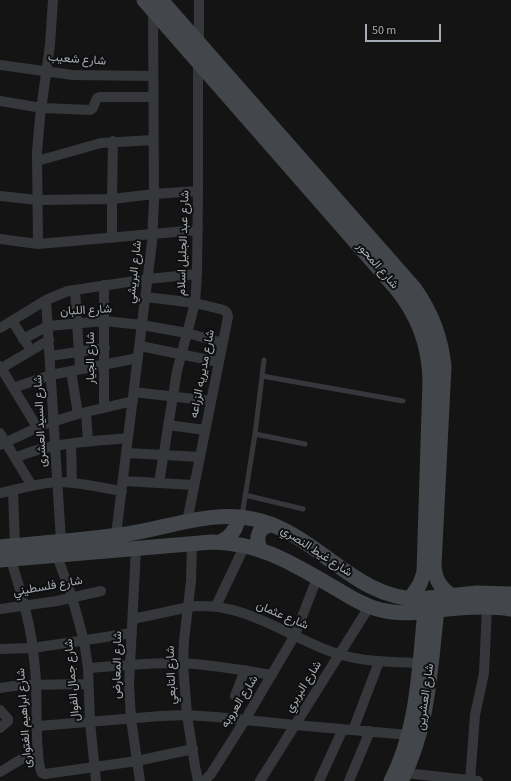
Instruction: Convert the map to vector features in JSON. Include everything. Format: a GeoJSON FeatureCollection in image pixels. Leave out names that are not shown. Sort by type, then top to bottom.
{"type":"FeatureCollection","features":[{"type":"Feature","properties":{"kind":"main road","name":"شارع المحور"},"geometry":{"type":"LineString","coordinates":[[153,3],[199,43],[415,289],[430,313],[440,339],[444,366],[434,565],[438,583],[452,596]]}},
{"type":"Feature","properties":{"kind":"main road","name":"شارع المحور"},"geometry":{"type":"LineString","coordinates":[[153,3],[198,61],[395,287],[410,307],[422,330],[428,355],[430,380],[424,566],[420,584],[410,599]]}},
{"type":"Feature","properties":{"kind":"main road","name":"شارع غيط النصري"},"geometry":{"type":"LineString","coordinates":[[9,555],[61,541],[143,531],[217,516],[240,517],[262,521],[290,533],[370,587],[389,595],[410,599],[489,593],[511,594]]}},
{"type":"Feature","properties":{"kind":"main road"},"geometry":{"type":"LineString","coordinates":[[220,542],[233,532],[240,517]]}},
{"type":"Feature","properties":{"kind":"main road"},"geometry":{"type":"LineString","coordinates":[[261,550],[257,541],[260,532],[267,526],[273,525]]}},
{"type":"Feature","properties":{"kind":"main road","name":"شارع غيط النصري"},"geometry":{"type":"LineString","coordinates":[[0,547],[9,555],[57,556],[220,542],[245,545],[282,558],[369,607],[395,613],[463,607],[511,609]]}},
{"type":"Feature","properties":{"kind":"main road","name":"شارع العشرين"},"geometry":{"type":"LineString","coordinates":[[391,781],[409,735],[414,713],[420,663],[431,611]]}},
{"type":"Feature","properties":{"kind":"main road","name":"شارع العشرين"},"geometry":{"type":"LineString","coordinates":[[403,777],[414,752],[423,725],[431,611]]}},
{"type":"Feature","properties":{"kind":"street"},"geometry":{"type":"LineString","coordinates":[[38,244],[37,161],[50,45],[53,0]]}},
{"type":"Feature","properties":{"kind":"street","name":"شارع عبد الجليل اسلام"},"geometry":{"type":"LineString","coordinates":[[159,483],[180,354],[195,304],[198,230],[199,0]]}},
{"type":"Feature","properties":{"kind":"street","name":"شارع البريشي"},"geometry":{"type":"LineString","coordinates":[[116,535],[146,297],[152,234],[154,194],[153,3]]}},
{"type":"Feature","properties":{"kind":"street","name":"شارع شعيب"},"geometry":{"type":"LineString","coordinates":[[0,65],[47,72],[85,75],[153,76]]}},
{"type":"Feature","properties":{"kind":"street"},"geometry":{"type":"LineString","coordinates":[[0,101],[42,108],[90,110],[100,97],[153,97]]}},
{"type":"Feature","properties":{"kind":"street"},"geometry":{"type":"LineString","coordinates":[[37,161],[86,146],[113,141],[153,140]]}},
{"type":"Feature","properties":{"kind":"street"},"geometry":{"type":"LineString","coordinates":[[112,238],[113,141]]}},
{"type":"Feature","properties":{"kind":"street"},"geometry":{"type":"LineString","coordinates":[[0,196],[37,200],[112,199],[198,191]]}},
{"type":"Feature","properties":{"kind":"street"},"geometry":{"type":"LineString","coordinates":[[0,239],[38,244],[198,230]]}},
{"type":"Feature","properties":{"kind":"street"},"geometry":{"type":"LineString","coordinates":[[0,328],[46,300],[60,294],[104,285],[197,274]]}},
{"type":"Feature","properties":{"kind":"street","name":"شارع الجيار"},"geometry":{"type":"LineString","coordinates":[[104,285],[104,408]]}},
{"type":"Feature","properties":{"kind":"street"},"geometry":{"type":"LineString","coordinates":[[76,290],[79,352],[76,370],[88,442]]}},
{"type":"Feature","properties":{"kind":"street","name":"شارع مديريه الزراعه"},"geometry":{"type":"LineString","coordinates":[[146,297],[224,310],[227,313],[228,318],[187,522]]}},
{"type":"Feature","properties":{"kind":"street","name":"شارع السيد العشرى"},"geometry":{"type":"LineString","coordinates":[[46,300],[61,541]]}},
{"type":"Feature","properties":{"kind":"street"},"geometry":{"type":"LineString","coordinates":[[12,321],[31,351]]}},
{"type":"Feature","properties":{"kind":"street","name":"شارع اللبان"},"geometry":{"type":"LineString","coordinates":[[23,339],[48,326],[105,321],[142,325],[187,333],[223,342]]}},
{"type":"Feature","properties":{"kind":"street"},"geometry":{"type":"LineString","coordinates":[[37,427],[0,367],[49,340]]}},
{"type":"Feature","properties":{"kind":"street"},"geometry":{"type":"LineString","coordinates":[[140,346],[219,362]]}},
{"type":"Feature","properties":{"kind":"street"},"geometry":{"type":"LineString","coordinates":[[50,356],[104,348]]}},
{"type":"Feature","properties":{"kind":"street"},"geometry":{"type":"LineString","coordinates":[[13,388],[51,375],[138,358]]}},
{"type":"Feature","properties":{"kind":"street"},"geometry":{"type":"LineString","coordinates":[[3,444],[37,427],[104,408],[133,396],[172,396],[211,401]]}},
{"type":"Feature","properties":{"kind":"street"},"geometry":{"type":"LineString","coordinates":[[168,426],[205,430]]}},
{"type":"Feature","properties":{"kind":"street"},"geometry":{"type":"LineString","coordinates":[[0,433],[3,444],[15,458],[32,486]]}},
{"type":"Feature","properties":{"kind":"street"},"geometry":{"type":"LineString","coordinates":[[15,458],[55,445],[128,438]]}},
{"type":"Feature","properties":{"kind":"street"},"geometry":{"type":"LineString","coordinates":[[71,444],[72,483]]}},
{"type":"Feature","properties":{"kind":"street"},"geometry":{"type":"LineString","coordinates":[[127,453],[200,458]]}},
{"type":"Feature","properties":{"kind":"street"},"geometry":{"type":"LineString","coordinates":[[0,493],[57,482],[122,486],[159,483],[194,485]]}},
{"type":"Feature","properties":{"kind":"street","name":"شارع ابراهيم الغتوارى"},"geometry":{"type":"LineString","coordinates":[[12,490],[9,555],[25,606],[32,648],[36,685],[38,749],[42,773],[45,774],[94,768],[137,761],[192,749]]}},
{"type":"Feature","properties":{"kind":"street","name":"شارع التابعي"},"geometry":{"type":"LineString","coordinates":[[192,544],[192,581],[184,641],[183,663],[187,715],[198,781]]}},
{"type":"Feature","properties":{"kind":"street"},"geometry":{"type":"LineString","coordinates":[[216,606],[245,545]]}},
{"type":"Feature","properties":{"kind":"street","name":"شارع المعارض"},"geometry":{"type":"LineString","coordinates":[[136,549],[130,665],[131,719],[140,781]]}},
{"type":"Feature","properties":{"kind":"street","name":"شارع جمال الفوال"},"geometry":{"type":"LineString","coordinates":[[57,556],[72,597],[84,641],[88,668],[90,722],[96,781]]}},
{"type":"Feature","properties":{"kind":"street","name":"شارع العروبه"},"geometry":{"type":"LineString","coordinates":[[204,781],[211,774],[245,720],[295,635],[317,578]]}},
{"type":"Feature","properties":{"kind":"street","name":"شارع فلسطيني"},"geometry":{"type":"LineString","coordinates":[[0,609],[25,606],[101,590]]}},
{"type":"Feature","properties":{"kind":"street","name":"شارع عثمان"},"geometry":{"type":"LineString","coordinates":[[133,619],[189,607],[216,606],[264,622],[319,647],[340,654],[379,662],[420,663]]}},
{"type":"Feature","properties":{"kind":"street","name":"شارع البربري"},"geometry":{"type":"LineString","coordinates":[[260,781],[369,607]]}},
{"type":"Feature","properties":{"kind":"street"},"geometry":{"type":"LineString","coordinates":[[403,777],[472,781],[476,715],[484,673],[487,607]]}},
{"type":"Feature","properties":{"kind":"street"},"geometry":{"type":"LineString","coordinates":[[0,649],[32,648],[132,634]]}},
{"type":"Feature","properties":{"kind":"street"},"geometry":{"type":"LineString","coordinates":[[319,781],[348,729],[379,662]]}},
{"type":"Feature","properties":{"kind":"street"},"geometry":{"type":"LineString","coordinates":[[88,668],[183,663],[245,670],[272,675]]}},
{"type":"Feature","properties":{"kind":"street"},"geometry":{"type":"LineString","coordinates":[[235,696],[245,670]]}},
{"type":"Feature","properties":{"kind":"street"},"geometry":{"type":"LineString","coordinates":[[0,688],[36,685],[88,684]]}},
{"type":"Feature","properties":{"kind":"street"},"geometry":{"type":"LineString","coordinates":[[0,710],[8,719],[8,721],[0,728]]}},
{"type":"Feature","properties":{"kind":"street"},"geometry":{"type":"LineString","coordinates":[[38,726],[187,715],[409,735]]}},
{"type":"Feature","properties":{"kind":"street"},"geometry":{"type":"LineString","coordinates":[[349,781],[370,732]]}},
{"type":"Feature","properties":{"kind":"street"},"geometry":{"type":"LineString","coordinates":[[0,772],[38,749]]}},
{"type":"Feature","properties":{"kind":"lane"},"geometry":{"type":"LineString","coordinates":[[240,517],[255,434],[264,360]]}},
{"type":"Feature","properties":{"kind":"lane"},"geometry":{"type":"LineString","coordinates":[[262,376],[403,401]]}},
{"type":"Feature","properties":{"kind":"lane"},"geometry":{"type":"LineString","coordinates":[[255,434],[305,444]]}},
{"type":"Feature","properties":{"kind":"lane"},"geometry":{"type":"LineString","coordinates":[[245,495],[302,509]]}}]}
